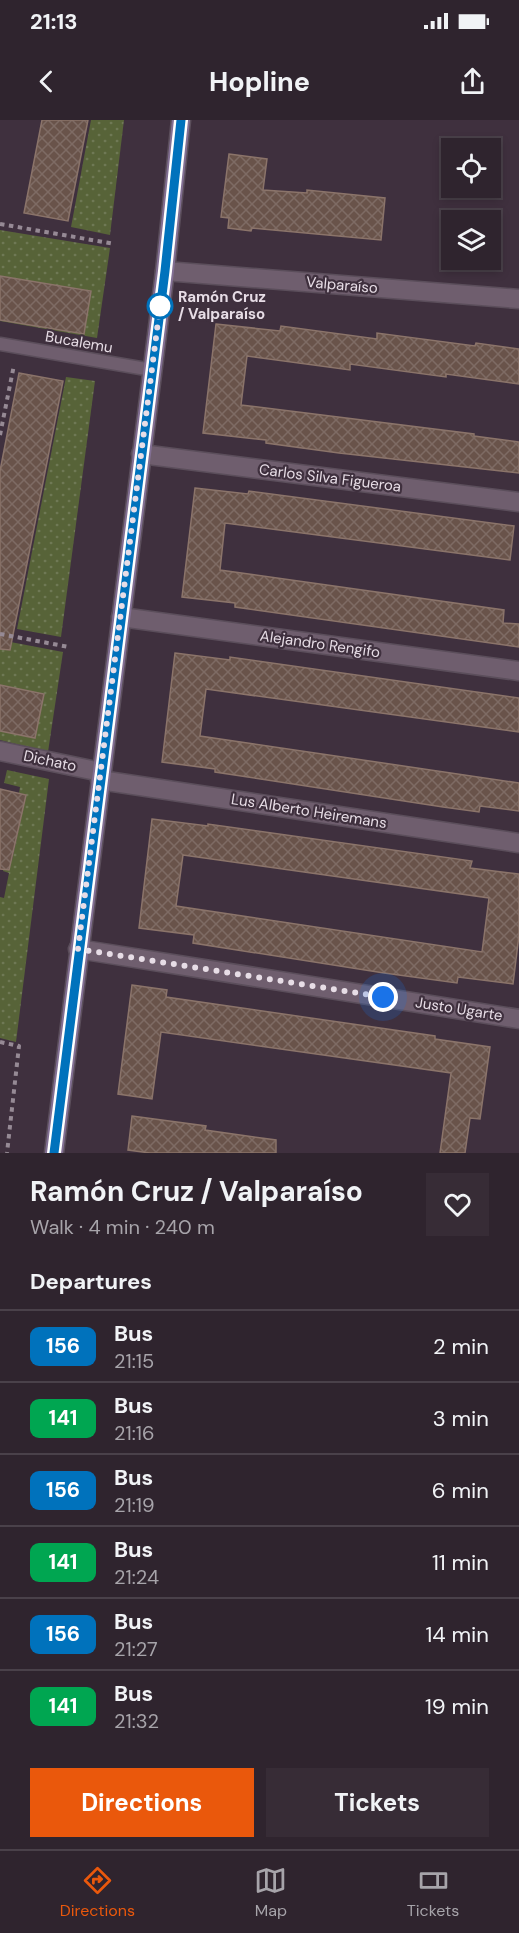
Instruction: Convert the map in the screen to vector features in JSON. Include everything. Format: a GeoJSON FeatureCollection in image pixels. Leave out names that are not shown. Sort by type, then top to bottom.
{"type":"FeatureCollection","features":[{"type":"Feature","properties":{"kind":"street"},"geometry":{"type":"LineString","coordinates":[[54,1153],[165,271],[181,120]]}},
{"type":"Feature","properties":{"kind":"street","name":"Valparaíso"},"geometry":{"type":"LineString","coordinates":[[165,271],[519,299]]}},
{"type":"Feature","properties":{"kind":"street","name":"Carlos Silva Figueroa"},"geometry":{"type":"LineString","coordinates":[[141,454],[519,502]]}},
{"type":"Feature","properties":{"kind":"street","name":"Alejandro Rengifo"},"geometry":{"type":"LineString","coordinates":[[120,617],[519,671]]}},
{"type":"Feature","properties":{"kind":"street","name":"Dichato"},"geometry":{"type":"LineString","coordinates":[[0,751],[100,776]]}},
{"type":"Feature","properties":{"kind":"street","name":"Lus Alberto Heiremans"},"geometry":{"type":"LineString","coordinates":[[100,776],[519,843]]}},
{"type":"Feature","properties":{"kind":"street","name":"Justo Ugarte"},"geometry":{"type":"LineString","coordinates":[[78,949],[519,1019]]}},
{"type":"Feature","properties":{"kind":"lane","name":"Bucalemu"},"geometry":{"type":"LineString","coordinates":[[0,344],[152,370]]}},
{"type":"Feature","properties":{"kind":"path"},"geometry":{"type":"LineString","coordinates":[[0,224],[115,244]]}},
{"type":"Feature","properties":{"kind":"path"},"geometry":{"type":"LineString","coordinates":[[0,435],[16,356]]}},
{"type":"Feature","properties":{"kind":"path"},"geometry":{"type":"LineString","coordinates":[[0,634],[69,647]]}},
{"type":"Feature","properties":{"kind":"path"},"geometry":{"type":"LineString","coordinates":[[0,1042],[19,1046],[7,1153]]}},
{"type":"Feature","properties":{"kind":"green space"},"geometry":{"type":"Polygon","coordinates":[[[91,120],[124,120],[110,235],[71,227],[91,120]]]}},
{"type":"Feature","properties":{"kind":"green space"},"geometry":{"type":"Polygon","coordinates":[[[0,230],[110,248],[97,338],[0,321],[0,230]]]}},
{"type":"Feature","properties":{"kind":"green space"},"geometry":{"type":"Polygon","coordinates":[[[66,377],[95,381],[61,637],[17,629],[66,377]]]}},
{"type":"Feature","properties":{"kind":"green space"},"geometry":{"type":"Polygon","coordinates":[[[0,640],[63,652],[48,752],[0,740],[0,640]]]}},
{"type":"Feature","properties":{"kind":"green space"},"geometry":{"type":"Polygon","coordinates":[[[7,770],[49,779],[16,1042],[0,1038],[0,897],[4,898],[9,873],[3,871],[5,859],[12,860],[26,795],[19,793],[20,787],[4,783],[7,770]]]}},
{"type":"Feature","properties":{"kind":"building"},"geometry":{"type":"Polygon","coordinates":[[[42,120],[88,120],[68,221],[24,213],[42,120]]]}},
{"type":"Feature","properties":{"kind":"building"},"geometry":{"type":"Polygon","coordinates":[[[229,154],[267,159],[263,190],[307,193],[307,190],[385,198],[381,240],[252,228],[251,231],[228,228],[229,218],[221,217],[229,154]]]}},
{"type":"Feature","properties":{"kind":"building"},"geometry":{"type":"Polygon","coordinates":[[[0,276],[91,291],[84,334],[0,320],[0,276]]]}},
{"type":"Feature","properties":{"kind":"building"},"geometry":{"type":"Polygon","coordinates":[[[216,324],[280,331],[281,326],[377,339],[377,333],[475,346],[476,343],[519,349],[519,384],[350,364],[350,370],[247,356],[241,405],[474,434],[474,436],[519,442],[519,473],[339,453],[266,443],[266,440],[203,433],[216,324]]]}},
{"type":"Feature","properties":{"kind":"building"},"geometry":{"type":"Polygon","coordinates":[[[19,373],[63,381],[10,650],[0,649],[0,471],[19,373]]]}},
{"type":"Feature","properties":{"kind":"building"},"geometry":{"type":"Polygon","coordinates":[[[195,488],[248,494],[249,491],[514,526],[510,560],[225,523],[220,570],[504,610],[503,623],[519,624],[519,647],[235,607],[235,603],[182,597],[195,488]]]}},
{"type":"Feature","properties":{"kind":"building"},"geometry":{"type":"Polygon","coordinates":[[[175,653],[230,660],[230,657],[519,698],[519,732],[206,689],[200,736],[519,783],[519,811],[480,806],[479,812],[162,762],[175,653]]]}},
{"type":"Feature","properties":{"kind":"building"},"geometry":{"type":"Polygon","coordinates":[[[0,685],[44,694],[35,738],[0,731],[0,685]]]}},
{"type":"Feature","properties":{"kind":"building"},"geometry":{"type":"Polygon","coordinates":[[[0,789],[26,795],[9,870],[0,869],[0,789]]]}},
{"type":"Feature","properties":{"kind":"building"},"geometry":{"type":"Polygon","coordinates":[[[152,819],[208,826],[208,824],[472,861],[470,868],[519,874],[519,935],[513,984],[458,977],[457,983],[384,973],[193,943],[194,935],[139,928],[152,819]],[[183,855],[176,906],[482,952],[489,898],[183,855]]]}},
{"type":"Feature","properties":{"kind":"building"},"geometry":{"type":"Polygon","coordinates":[[[132,985],[167,990],[166,997],[435,1036],[435,1039],[490,1047],[480,1119],[470,1118],[465,1153],[440,1153],[451,1073],[161,1032],[152,1099],[118,1094],[132,985]]]}},
{"type":"Feature","properties":{"kind":"building"},"geometry":{"type":"Polygon","coordinates":[[[132,1116],[206,1126],[205,1130],[276,1140],[276,1153],[150,1153],[128,1150],[132,1116]]]}},
{"type":"Feature","properties":{"kind":"bus line","name":"156"},"geometry":{"type":"LineString","coordinates":[[54,1153],[165,271],[181,120]]}},
{"type":"Feature","properties":{"kind":"place","name":"Ramón Cruz / Valparaíso"},"geometry":{"type":"Point","coordinates":[160,306]}},
{"type":"Feature","properties":{"kind":"route"},"geometry":{"type":"LineString","coordinates":[[160,306],[78,949],[383,997]]}}]}
